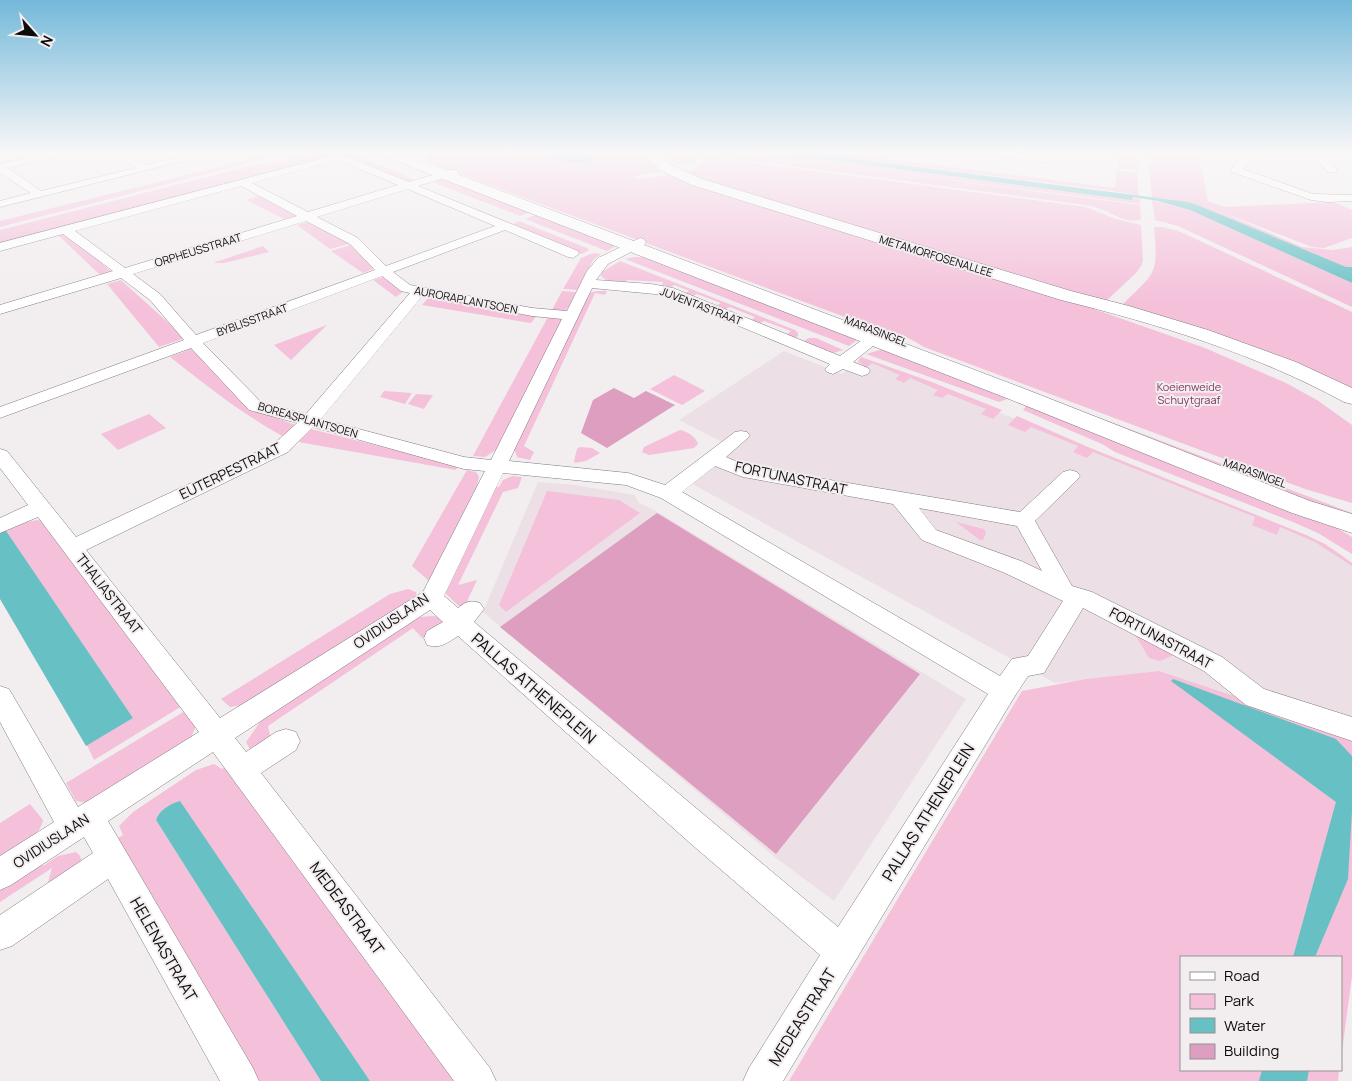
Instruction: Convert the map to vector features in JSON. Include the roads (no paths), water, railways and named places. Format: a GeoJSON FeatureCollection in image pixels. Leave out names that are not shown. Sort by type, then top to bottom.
{"type":"FeatureCollection","features":[{"type":"Feature","properties":{"kind":"street"},"geometry":{"type":"LineString","coordinates":[[0,248],[169,202]]}},
{"type":"Feature","properties":{"kind":"street","name":"AURORAPLANTSOEN"},"geometry":{"type":"LineString","coordinates":[[280,202],[354,241],[384,271],[406,288],[532,312],[572,316]]}},
{"type":"Feature","properties":{"kind":"street","name":"ORPHEUSSTRAAT"},"geometry":{"type":"LineString","coordinates":[[0,310],[352,202]]}},
{"type":"Feature","properties":{"kind":"street"},"geometry":{"type":"LineString","coordinates":[[448,202],[574,254]]}},
{"type":"Feature","properties":{"kind":"street","name":"MARASINGEL"},"geometry":{"type":"LineString","coordinates":[[525,202],[876,336],[1301,507],[1352,524]]}},
{"type":"Feature","properties":{"kind":"street","name":"METAMORFOSENALLEE"},"geometry":{"type":"LineString","coordinates":[[763,202],[1067,296],[1254,361],[1303,386],[1352,416]]}},
{"type":"Feature","properties":{"kind":"street","name":"BYBLISSTRAAT"},"geometry":{"type":"LineString","coordinates":[[0,413],[505,226]]}},
{"type":"Feature","properties":{"kind":"street","name":"BOREASPLANTSOEN"},"geometry":{"type":"LineString","coordinates":[[66,230],[155,297],[193,341],[255,406],[445,459],[496,468]]}},
{"type":"Feature","properties":{"kind":"street","name":"OVIDIUSLAAN"},"geometry":{"type":"LineString","coordinates":[[0,874],[431,598],[596,266],[635,244]]}},
{"type":"Feature","properties":{"kind":"street","name":"JUVENTASTRAAT"},"geometry":{"type":"LineString","coordinates":[[587,284],[611,291],[651,288],[668,291],[836,367],[862,371]]}},
{"type":"Feature","properties":{"kind":"street","name":"EUTERPESTRAAT"},"geometry":{"type":"LineString","coordinates":[[73,547],[281,448],[309,422],[419,291]]}},
{"type":"Feature","properties":{"kind":"street","name":"METAMORFOSENALLEE"},"geometry":{"type":"LineString","coordinates":[[1067,296],[1110,305],[1252,350],[1304,371],[1352,398]]}},
{"type":"Feature","properties":{"kind":"street","name":"MARASINGEL"},"geometry":{"type":"LineString","coordinates":[[876,336],[1352,508]]}},
{"type":"Feature","properties":{"kind":"street"},"geometry":{"type":"LineString","coordinates":[[836,367],[876,336]]}},
{"type":"Feature","properties":{"kind":"street","name":"FORTUNASTRAAT"},"geometry":{"type":"LineString","coordinates":[[668,493],[741,436]]}},
{"type":"Feature","properties":{"kind":"street","name":"THALIASTRAAT"},"geometry":{"type":"LineString","coordinates":[[0,455],[216,734]]}},
{"type":"Feature","properties":{"kind":"street","name":"FORTUNASTRAAT"},"geometry":{"type":"LineString","coordinates":[[713,458],[743,471],[900,500],[1024,520]]}},
{"type":"Feature","properties":{"kind":"street"},"geometry":{"type":"LineString","coordinates":[[496,468],[534,468],[628,479],[668,493],[1004,691]]}},
{"type":"Feature","properties":{"kind":"street"},"geometry":{"type":"LineString","coordinates":[[1070,476],[1024,520],[1071,596]]}},
{"type":"Feature","properties":{"kind":"street","name":"FORTUNASTRAAT"},"geometry":{"type":"LineString","coordinates":[[900,500],[929,535],[1013,567],[1071,596],[1084,598],[1213,664],[1255,697],[1352,729]]}},
{"type":"Feature","properties":{"kind":"street","name":"MARASINGEL"},"geometry":{"type":"LineString","coordinates":[[1301,507],[1352,532]]}},
{"type":"Feature","properties":{"kind":"street"},"geometry":{"type":"LineString","coordinates":[[6,523],[40,508]]}},
{"type":"Feature","properties":{"kind":"street","name":"PALLAS ATHENEPLEIN"},"geometry":{"type":"LineString","coordinates":[[431,598],[456,623],[842,952],[1004,691],[1021,666],[1035,666],[1071,596]]}},
{"type":"Feature","properties":{"kind":"street","name":"HELENASTRAAT"},"geometry":{"type":"LineString","coordinates":[[0,697],[81,822],[112,858],[240,1081]]}},
{"type":"Feature","properties":{"kind":"street","name":"MEDEASTRAAT"},"geometry":{"type":"LineString","coordinates":[[216,734],[477,1081]]}},
{"type":"Feature","properties":{"kind":"street"},"geometry":{"type":"LineString","coordinates":[[242,770],[286,740]]}},
{"type":"Feature","properties":{"kind":"street"},"geometry":{"type":"LineString","coordinates":[[0,934],[112,858]]}},
{"type":"Feature","properties":{"kind":"street","name":"MEDEASTRAAT"},"geometry":{"type":"LineString","coordinates":[[762,1081],[842,952]]}},
{"type":"Feature","properties":{"kind":"water"},"geometry":{"type":"Polygon","coordinates":[[[1163,202],[1189,202],[1200,206],[1346,267],[1352,267],[1352,283],[1190,210],[1163,202]]]}},
{"type":"Feature","properties":{"kind":"water"},"geometry":{"type":"Polygon","coordinates":[[[0,522],[133,718],[86,746],[0,599],[0,522]]]}},
{"type":"Feature","properties":{"kind":"water"},"geometry":{"type":"Polygon","coordinates":[[[1173,679],[1336,739],[1352,756],[1352,811],[1348,879],[1315,956],[1293,956],[1336,802],[1171,681],[1173,679]]]}},
{"type":"Feature","properties":{"kind":"water"},"geometry":{"type":"Polygon","coordinates":[[[180,801],[370,1081],[321,1081],[156,820],[165,808],[180,801]]]}},
{"type":"Feature","properties":{"kind":"water"},"geometry":{"type":"Polygon","coordinates":[[[1262,1071],[1309,1071],[1307,1081],[1259,1081],[1262,1071]]]}},
{"type":"Feature","properties":{"kind":"park label","name":"Koeienweide Schuytgraaf"},"geometry":{"type":"Point","coordinates":[1189,393]}}]}
